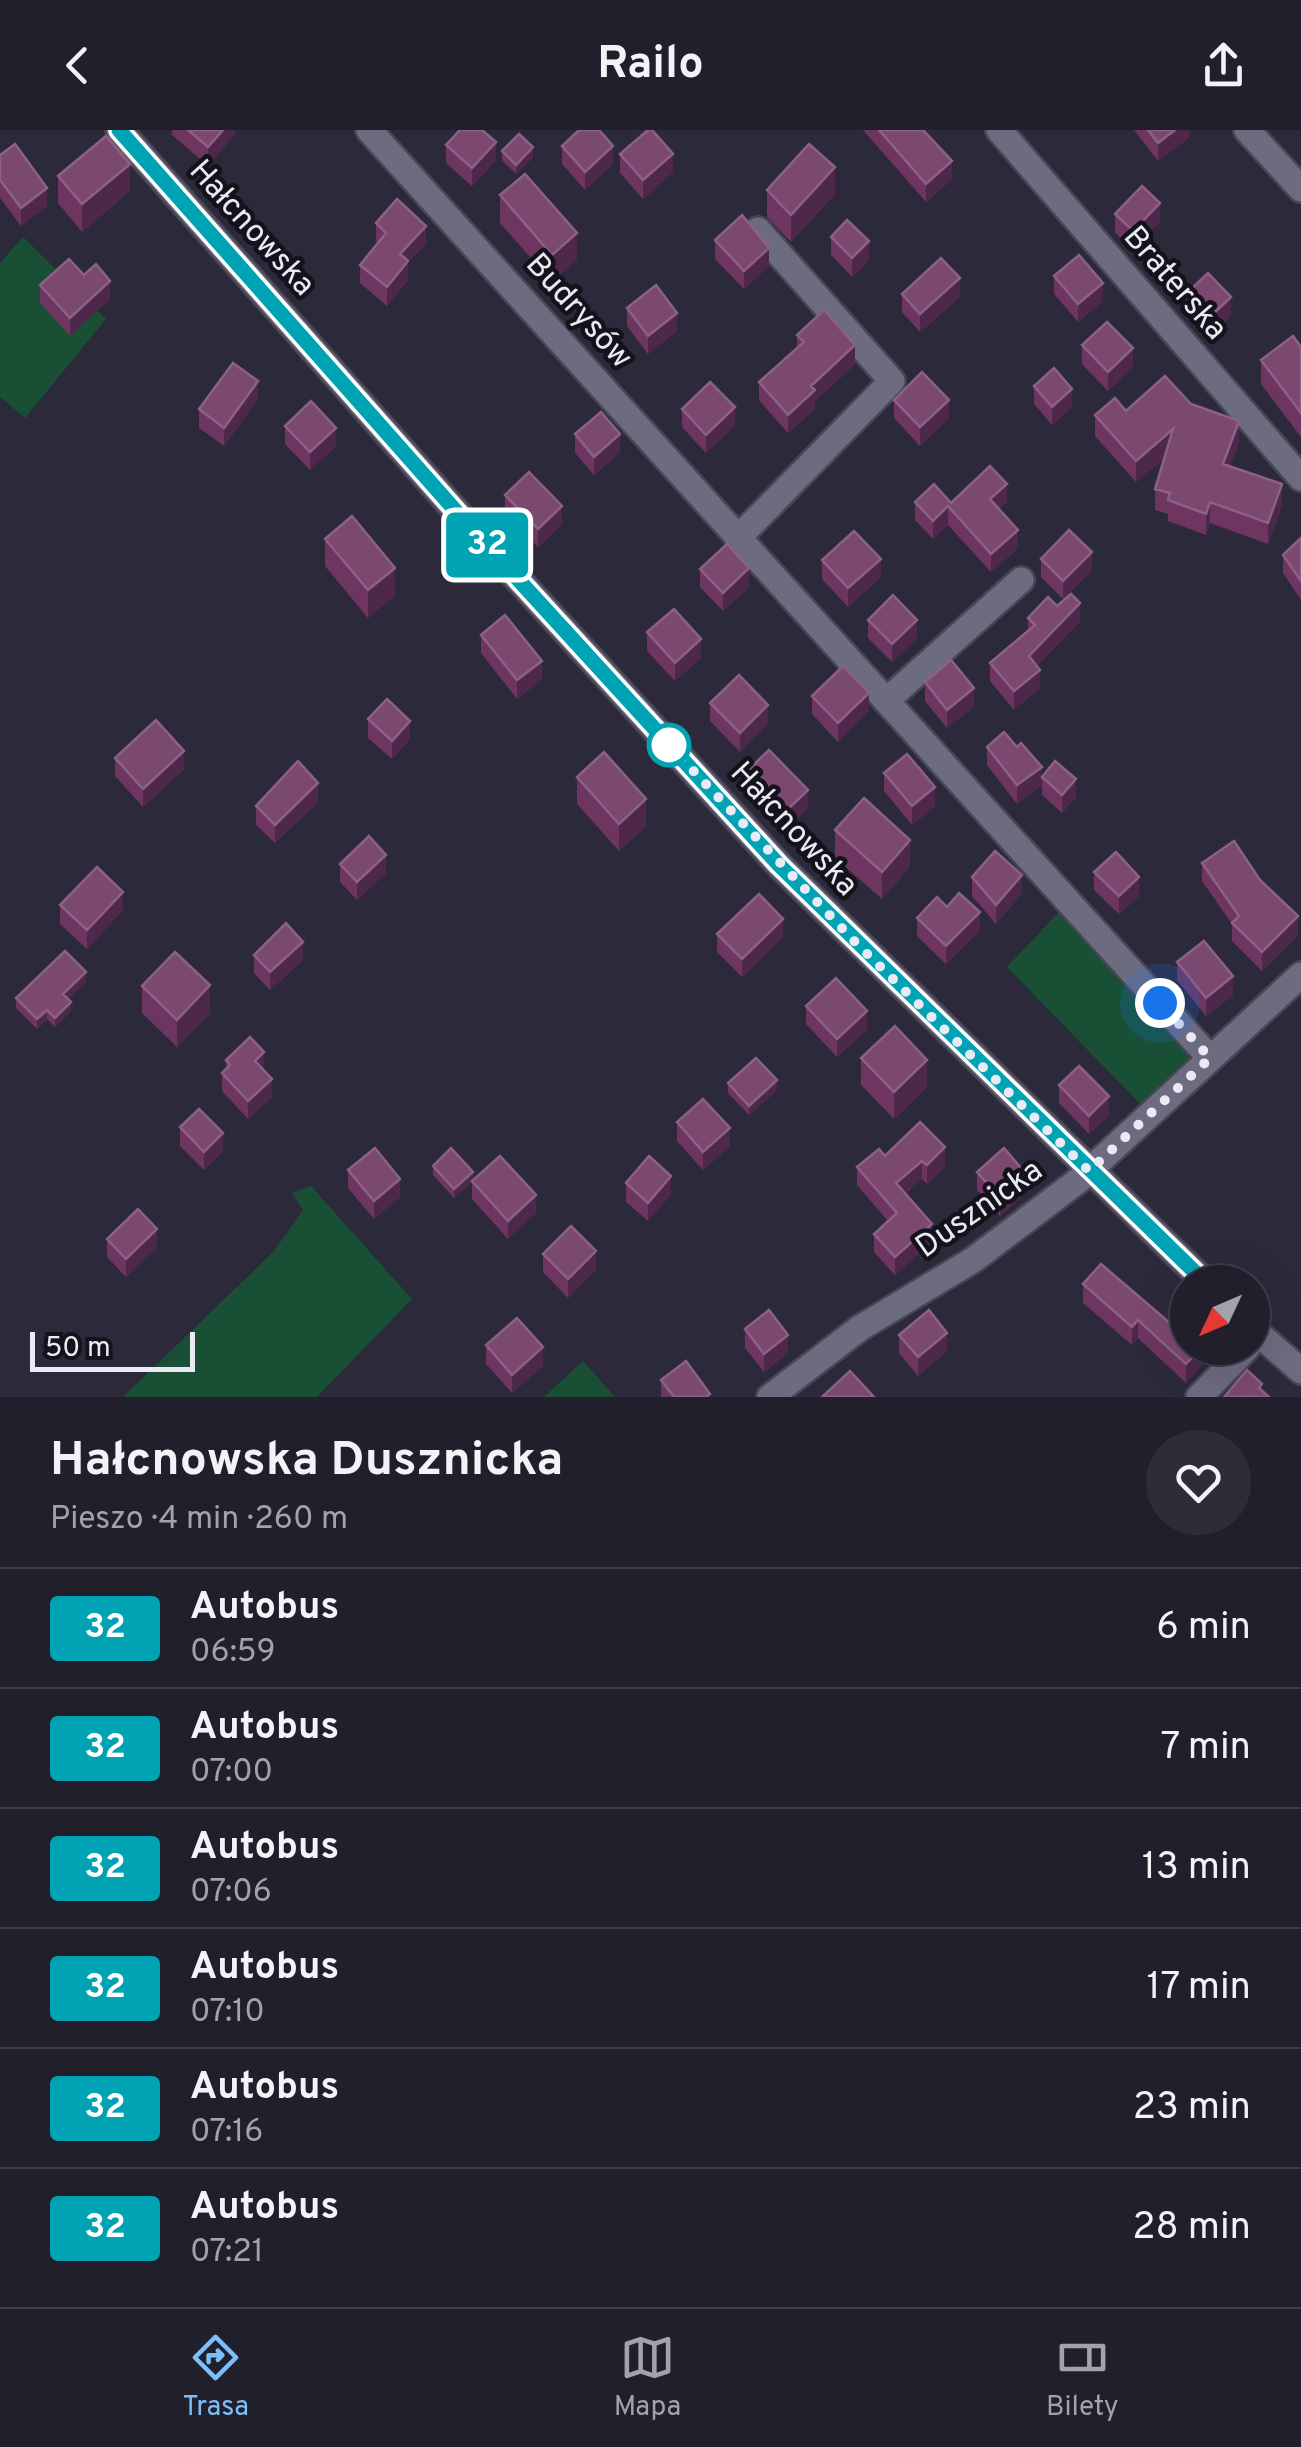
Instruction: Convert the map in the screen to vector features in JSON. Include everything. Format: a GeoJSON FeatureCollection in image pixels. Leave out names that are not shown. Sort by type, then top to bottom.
{"type":"FeatureCollection","features":[{"type":"Feature","properties":{"kind":"street","name":"Budrysów"},"geometry":{"type":"LineString","coordinates":[[369,130],[1210,1058]]}},
{"type":"Feature","properties":{"kind":"street","name":"Braterska"},"geometry":{"type":"LineString","coordinates":[[999,130],[1301,478]]}},
{"type":"Feature","properties":{"kind":"street"},"geometry":{"type":"LineString","coordinates":[[1248,130],[1301,188]]}},
{"type":"Feature","properties":{"kind":"street","name":"Hałcnowska"},"geometry":{"type":"LineString","coordinates":[[133,135],[474,531],[779,865],[1187,1265]]}},
{"type":"Feature","properties":{"kind":"street"},"geometry":{"type":"LineString","coordinates":[[739,537],[892,382],[758,230]]}},
{"type":"Feature","properties":{"kind":"street"},"geometry":{"type":"LineString","coordinates":[[886,701],[1021,580]]}},
{"type":"Feature","properties":{"kind":"street","name":"Dusznicka"},"geometry":{"type":"LineString","coordinates":[[770,1397],[860,1328],[973,1260],[1089,1171],[1301,975]]}},
{"type":"Feature","properties":{"kind":"street"},"geometry":{"type":"LineString","coordinates":[[1270,1350],[1301,1371]]}},
{"type":"Feature","properties":{"kind":"street"},"geometry":{"type":"LineString","coordinates":[[1199,1397],[1228,1365]]}},
{"type":"Feature","properties":{"kind":"green space"},"geometry":{"type":"Polygon","coordinates":[[[23,237],[106,319],[25,418],[0,397],[0,263],[23,237]]]}},
{"type":"Feature","properties":{"kind":"green space"},"geometry":{"type":"Polygon","coordinates":[[[1059,912],[1196,1055],[1144,1108],[1007,967],[1059,912]]]}},
{"type":"Feature","properties":{"kind":"green space"},"geometry":{"type":"Polygon","coordinates":[[[311,1186],[412,1299],[317,1397],[123,1397],[273,1252],[303,1210],[292,1193],[311,1186]]]}},
{"type":"Feature","properties":{"kind":"green space"},"geometry":{"type":"Polygon","coordinates":[[[583,1361],[615,1397],[544,1397],[583,1361]]]}},
{"type":"Feature","properties":{"kind":"building"},"geometry":{"type":"Polygon","coordinates":[[[188,130],[223,130],[208,147],[188,130]]]}},
{"type":"Feature","properties":{"kind":"building"},"geometry":{"type":"Polygon","coordinates":[[[460,130],[482,130],[496,142],[472,168],[446,145],[460,130]]]}},
{"type":"Feature","properties":{"kind":"building"},"geometry":{"type":"Polygon","coordinates":[[[579,130],[599,130],[613,146],[585,172],[562,146],[579,130]]]}},
{"type":"Feature","properties":{"kind":"building"},"geometry":{"type":"Polygon","coordinates":[[[648,130],[673,154],[643,180],[620,154],[648,130]]]}},
{"type":"Feature","properties":{"kind":"building"},"geometry":{"type":"Polygon","coordinates":[[[879,130],[923,130],[952,161],[926,184],[879,130]]]}},
{"type":"Feature","properties":{"kind":"building"},"geometry":{"type":"Polygon","coordinates":[[[1148,130],[1175,130],[1158,143],[1148,130]]]}},
{"type":"Feature","properties":{"kind":"building"},"geometry":{"type":"Polygon","coordinates":[[[519,134],[533,147],[516,165],[502,151],[519,134]]]}},
{"type":"Feature","properties":{"kind":"building"},"geometry":{"type":"Polygon","coordinates":[[[106,136],[130,164],[82,204],[58,176],[106,136]]]}},
{"type":"Feature","properties":{"kind":"building"},"geometry":{"type":"Polygon","coordinates":[[[15,144],[47,188],[21,208],[0,180],[0,155],[15,144]]]}},
{"type":"Feature","properties":{"kind":"building"},"geometry":{"type":"Polygon","coordinates":[[[809,144],[835,167],[791,215],[767,190],[809,144]]]}},
{"type":"Feature","properties":{"kind":"building"},"geometry":{"type":"Polygon","coordinates":[[[525,174],[577,233],[552,255],[500,195],[525,174]]]}},
{"type":"Feature","properties":{"kind":"building"},"geometry":{"type":"Polygon","coordinates":[[[1142,186],[1160,203],[1133,231],[1115,214],[1142,186]]]}},
{"type":"Feature","properties":{"kind":"building"},"geometry":{"type":"Polygon","coordinates":[[[397,199],[426,226],[400,254],[408,261],[387,287],[360,265],[386,233],[376,223],[397,199]]]}},
{"type":"Feature","properties":{"kind":"building"},"geometry":{"type":"Polygon","coordinates":[[[742,215],[769,248],[744,271],[715,240],[742,215]]]}},
{"type":"Feature","properties":{"kind":"building"},"geometry":{"type":"Polygon","coordinates":[[[847,220],[869,241],[852,258],[831,237],[847,220]]]}},
{"type":"Feature","properties":{"kind":"building"},"geometry":{"type":"Polygon","coordinates":[[[1079,255],[1103,283],[1078,304],[1054,276],[1079,255]]]}},
{"type":"Feature","properties":{"kind":"building"},"geometry":{"type":"Polygon","coordinates":[[[941,258],[960,278],[920,314],[902,294],[941,258]]]}},
{"type":"Feature","properties":{"kind":"building"},"geometry":{"type":"Polygon","coordinates":[[[69,259],[84,275],[96,264],[110,281],[70,318],[40,285],[69,259]]]}},
{"type":"Feature","properties":{"kind":"building"},"geometry":{"type":"Polygon","coordinates":[[[1208,273],[1231,297],[1209,318],[1186,294],[1208,273]]]}},
{"type":"Feature","properties":{"kind":"building"},"geometry":{"type":"Polygon","coordinates":[[[656,285],[677,313],[648,336],[627,308],[656,285]]]}},
{"type":"Feature","properties":{"kind":"building"},"geometry":{"type":"Polygon","coordinates":[[[824,310],[855,345],[811,386],[815,390],[788,415],[759,382],[804,342],[797,335],[824,310]]]}},
{"type":"Feature","properties":{"kind":"building"},"geometry":{"type":"Polygon","coordinates":[[[1107,322],[1133,348],[1108,372],[1082,345],[1107,322]]]}},
{"type":"Feature","properties":{"kind":"building"},"geometry":{"type":"Polygon","coordinates":[[[1293,336],[1301,347],[1301,413],[1261,360],[1293,336]]]}},
{"type":"Feature","properties":{"kind":"building"},"geometry":{"type":"Polygon","coordinates":[[[233,363],[258,381],[224,428],[199,409],[233,363]]]}},
{"type":"Feature","properties":{"kind":"building"},"geometry":{"type":"Polygon","coordinates":[[[1054,368],[1072,389],[1052,407],[1034,386],[1054,368]]]}},
{"type":"Feature","properties":{"kind":"building"},"geometry":{"type":"Polygon","coordinates":[[[922,372],[949,400],[920,427],[894,400],[922,372]]]}},
{"type":"Feature","properties":{"kind":"building"},"geometry":{"type":"Polygon","coordinates":[[[1165,376],[1191,404],[1239,421],[1223,464],[1282,484],[1268,523],[1210,502],[1206,514],[1168,500],[1170,493],[1155,489],[1173,429],[1136,461],[1095,415],[1115,398],[1126,411],[1165,376]]]}},
{"type":"Feature","properties":{"kind":"building"},"geometry":{"type":"Polygon","coordinates":[[[710,382],[735,407],[706,435],[682,409],[710,382]]]}},
{"type":"Feature","properties":{"kind":"building"},"geometry":{"type":"Polygon","coordinates":[[[311,401],[336,428],[310,452],[285,426],[311,401]]]}},
{"type":"Feature","properties":{"kind":"building"},"geometry":{"type":"Polygon","coordinates":[[[601,412],[620,434],[594,457],[575,434],[601,412]]]}},
{"type":"Feature","properties":{"kind":"building"},"geometry":{"type":"Polygon","coordinates":[[[990,466],[1007,484],[990,499],[1018,530],[991,554],[948,506],[933,521],[915,502],[934,484],[951,503],[990,466]]]}},
{"type":"Feature","properties":{"kind":"building"},"geometry":{"type":"Polygon","coordinates":[[[529,472],[562,506],[538,529],[505,495],[529,472]]]}},
{"type":"Feature","properties":{"kind":"building"},"geometry":{"type":"Polygon","coordinates":[[[352,516],[395,568],[368,590],[325,539],[352,516]]]}},
{"type":"Feature","properties":{"kind":"building"},"geometry":{"type":"Polygon","coordinates":[[[1069,530],[1092,552],[1063,581],[1041,559],[1069,530]]]}},
{"type":"Feature","properties":{"kind":"building"},"geometry":{"type":"Polygon","coordinates":[[[854,531],[881,559],[848,588],[822,560],[854,531]]]}},
{"type":"Feature","properties":{"kind":"building"},"geometry":{"type":"Polygon","coordinates":[[[1301,538],[1301,581],[1283,555],[1301,538]]]}},
{"type":"Feature","properties":{"kind":"building"},"geometry":{"type":"Polygon","coordinates":[[[727,544],[749,568],[723,593],[700,569],[727,544]]]}},
{"type":"Feature","properties":{"kind":"building"},"geometry":{"type":"Polygon","coordinates":[[[1071,594],[1080,603],[1029,656],[1040,670],[1014,691],[990,663],[1035,625],[1028,618],[1048,597],[1057,606],[1071,594]]]}},
{"type":"Feature","properties":{"kind":"building"},"geometry":{"type":"Polygon","coordinates":[[[893,595],[917,620],[892,644],[868,620],[893,595]]]}},
{"type":"Feature","properties":{"kind":"building"},"geometry":{"type":"Polygon","coordinates":[[[674,609],[701,639],[675,663],[647,632],[674,609]]]}},
{"type":"Feature","properties":{"kind":"building"},"geometry":{"type":"Polygon","coordinates":[[[505,615],[542,661],[517,680],[481,635],[505,615]]]}},
{"type":"Feature","properties":{"kind":"building"},"geometry":{"type":"Polygon","coordinates":[[[951,660],[974,688],[947,710],[925,682],[951,660]]]}},
{"type":"Feature","properties":{"kind":"building"},"geometry":{"type":"Polygon","coordinates":[[[843,666],[869,693],[838,723],[812,696],[843,666]]]}},
{"type":"Feature","properties":{"kind":"building"},"geometry":{"type":"Polygon","coordinates":[[[739,675],[768,705],[740,733],[710,703],[739,675]]]}},
{"type":"Feature","properties":{"kind":"building"},"geometry":{"type":"Polygon","coordinates":[[[387,699],[410,721],[392,741],[368,719],[387,699]]]}},
{"type":"Feature","properties":{"kind":"building"},"geometry":{"type":"Polygon","coordinates":[[[156,720],[184,751],[143,789],[115,758],[156,720]]]}},
{"type":"Feature","properties":{"kind":"building"},"geometry":{"type":"Polygon","coordinates":[[[1004,732],[1017,747],[1021,743],[1042,767],[1017,785],[987,747],[1004,732]]]}},
{"type":"Feature","properties":{"kind":"building"},"geometry":{"type":"Polygon","coordinates":[[[769,750],[808,790],[787,810],[748,770],[769,750]]]}},
{"type":"Feature","properties":{"kind":"building"},"geometry":{"type":"Polygon","coordinates":[[[604,752],[646,799],[619,824],[577,777],[604,752]]]}},
{"type":"Feature","properties":{"kind":"building"},"geometry":{"type":"Polygon","coordinates":[[[907,754],[935,787],[912,806],[884,773],[907,754]]]}},
{"type":"Feature","properties":{"kind":"building"},"geometry":{"type":"Polygon","coordinates":[[[298,761],[318,783],[275,825],[256,806],[298,761]]]}},
{"type":"Feature","properties":{"kind":"building"},"geometry":{"type":"Polygon","coordinates":[[[1055,761],[1076,779],[1062,795],[1042,777],[1055,761]]]}},
{"type":"Feature","properties":{"kind":"building"},"geometry":{"type":"Polygon","coordinates":[[[864,798],[910,840],[882,872],[835,830],[864,798]]]}},
{"type":"Feature","properties":{"kind":"building"},"geometry":{"type":"Polygon","coordinates":[[[369,836],[386,855],[357,882],[340,864],[369,836]]]}},
{"type":"Feature","properties":{"kind":"building"},"geometry":{"type":"Polygon","coordinates":[[[1234,841],[1260,880],[1298,916],[1262,952],[1232,923],[1239,916],[1202,863],[1234,841]]]}},
{"type":"Feature","properties":{"kind":"building"},"geometry":{"type":"Polygon","coordinates":[[[995,851],[1022,875],[996,905],[972,877],[995,851]]]}},
{"type":"Feature","properties":{"kind":"building"},"geometry":{"type":"Polygon","coordinates":[[[1116,852],[1139,877],[1119,896],[1094,872],[1116,852]]]}},
{"type":"Feature","properties":{"kind":"building"},"geometry":{"type":"Polygon","coordinates":[[[97,867],[123,892],[87,930],[60,905],[97,867]]]}},
{"type":"Feature","properties":{"kind":"building"},"geometry":{"type":"Polygon","coordinates":[[[959,893],[980,912],[946,946],[917,918],[937,897],[947,907],[959,893]]]}},
{"type":"Feature","properties":{"kind":"building"},"geometry":{"type":"Polygon","coordinates":[[[759,894],[783,919],[742,959],[717,934],[759,894]]]}},
{"type":"Feature","properties":{"kind":"building"},"geometry":{"type":"Polygon","coordinates":[[[286,923],[303,942],[270,972],[254,955],[286,923]]]}},
{"type":"Feature","properties":{"kind":"building"},"geometry":{"type":"Polygon","coordinates":[[[1204,941],[1233,976],[1206,998],[1177,962],[1204,941]]]}},
{"type":"Feature","properties":{"kind":"building"},"geometry":{"type":"Polygon","coordinates":[[[65,951],[86,972],[63,994],[71,1002],[55,1018],[47,1010],[37,1019],[16,998],[65,951]]]}},
{"type":"Feature","properties":{"kind":"building"},"geometry":{"type":"Polygon","coordinates":[[[175,952],[210,985],[177,1020],[142,986],[175,952]]]}},
{"type":"Feature","properties":{"kind":"building"},"geometry":{"type":"Polygon","coordinates":[[[836,978],[867,1011],[837,1039],[806,1006],[836,978]]]}},
{"type":"Feature","properties":{"kind":"building"},"geometry":{"type":"Polygon","coordinates":[[[895,1026],[927,1060],[894,1092],[861,1058],[895,1026]]]}},
{"type":"Feature","properties":{"kind":"building"},"geometry":{"type":"Polygon","coordinates":[[[250,1037],[264,1052],[255,1061],[272,1079],[248,1101],[222,1073],[230,1065],[226,1060],[250,1037]]]}},
{"type":"Feature","properties":{"kind":"building"},"geometry":{"type":"Polygon","coordinates":[[[756,1058],[777,1080],[749,1106],[728,1083],[756,1058]]]}},
{"type":"Feature","properties":{"kind":"building"},"geometry":{"type":"Polygon","coordinates":[[[1079,1066],[1109,1096],[1089,1116],[1059,1085],[1079,1066]]]}},
{"type":"Feature","properties":{"kind":"building"},"geometry":{"type":"Polygon","coordinates":[[[703,1099],[730,1128],[703,1152],[677,1122],[703,1099]]]}},
{"type":"Feature","properties":{"kind":"building"},"geometry":{"type":"Polygon","coordinates":[[[199,1109],[223,1133],[204,1152],[180,1127],[199,1109]]]}},
{"type":"Feature","properties":{"kind":"building"},"geometry":{"type":"Polygon","coordinates":[[[920,1122],[945,1147],[927,1165],[922,1161],[896,1183],[932,1224],[895,1257],[874,1234],[897,1213],[857,1167],[879,1149],[885,1156],[920,1122]]]}},
{"type":"Feature","properties":{"kind":"building"},"geometry":{"type":"Polygon","coordinates":[[[375,1148],[400,1179],[374,1201],[348,1170],[375,1148]]]}},
{"type":"Feature","properties":{"kind":"building"},"geometry":{"type":"Polygon","coordinates":[[[451,1148],[473,1172],[454,1189],[433,1166],[451,1148]]]}},
{"type":"Feature","properties":{"kind":"building"},"geometry":{"type":"Polygon","coordinates":[[[1004,1148],[1026,1174],[1000,1198],[977,1172],[1004,1148]]]}},
{"type":"Feature","properties":{"kind":"building"},"geometry":{"type":"Polygon","coordinates":[[[500,1156],[536,1195],[508,1221],[472,1181],[500,1156]]]}},
{"type":"Feature","properties":{"kind":"building"},"geometry":{"type":"Polygon","coordinates":[[[649,1156],[671,1176],[648,1203],[626,1183],[649,1156]]]}},
{"type":"Feature","properties":{"kind":"building"},"geometry":{"type":"Polygon","coordinates":[[[138,1209],[157,1229],[126,1259],[107,1239],[138,1209]]]}},
{"type":"Feature","properties":{"kind":"building"},"geometry":{"type":"Polygon","coordinates":[[[571,1226],[596,1251],[568,1279],[543,1254],[571,1226]]]}},
{"type":"Feature","properties":{"kind":"building"},"geometry":{"type":"Polygon","coordinates":[[[1101,1264],[1170,1323],[1170,1349],[1138,1320],[1132,1327],[1083,1284],[1101,1264]]]}},
{"type":"Feature","properties":{"kind":"building"},"geometry":{"type":"Polygon","coordinates":[[[769,1310],[788,1335],[764,1354],[745,1329],[769,1310]]]}},
{"type":"Feature","properties":{"kind":"building"},"geometry":{"type":"Polygon","coordinates":[[[929,1310],[947,1333],[918,1357],[899,1335],[929,1310]]]}},
{"type":"Feature","properties":{"kind":"building"},"geometry":{"type":"Polygon","coordinates":[[[517,1318],[543,1347],[512,1375],[486,1345],[517,1318]]]}},
{"type":"Feature","properties":{"kind":"building"},"geometry":{"type":"Polygon","coordinates":[[[686,1361],[710,1394],[706,1397],[674,1397],[661,1380],[686,1361]]]}},
{"type":"Feature","properties":{"kind":"building"},"geometry":{"type":"Polygon","coordinates":[[[1247,1370],[1269,1397],[1224,1397],[1247,1370]]]}},
{"type":"Feature","properties":{"kind":"building"},"geometry":{"type":"Polygon","coordinates":[[[850,1371],[874,1397],[822,1397],[850,1371]]]}},
{"type":"Feature","properties":{"kind":"bus line","name":"32"},"geometry":{"type":"LineString","coordinates":[[119,130],[462,518],[779,865],[1187,1265]]}},
{"type":"Feature","properties":{"kind":"route"},"geometry":{"type":"LineString","coordinates":[[669,745],[779,865],[1089,1171],[1210,1058],[1160,1003]]}}]}
